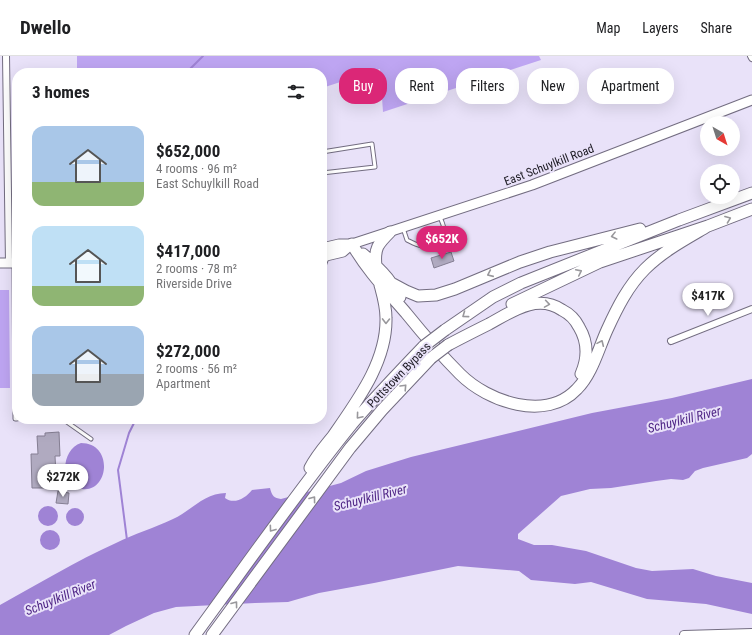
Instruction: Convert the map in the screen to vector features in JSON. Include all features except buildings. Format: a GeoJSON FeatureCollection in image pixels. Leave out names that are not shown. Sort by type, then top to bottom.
{"type":"FeatureCollection","features":[{"type":"Feature","properties":{"kind":"highway","name":"Pottstown Bypass"},"geometry":{"type":"LineString","coordinates":[[326,452],[424,346],[493,297],[521,283],[679,220],[752,193]]}},
{"type":"Feature","properties":{"kind":"highway","name":"Pottstown Bypass"},"geometry":{"type":"LineString","coordinates":[[212,635],[350,448],[382,410],[431,358],[480,323],[511,304],[600,262],[708,226],[752,209]]}},
{"type":"Feature","properties":{"kind":"highway"},"geometry":{"type":"LineString","coordinates":[[352,244],[400,289],[418,296],[436,295],[520,262],[550,252],[679,220]]}},
{"type":"Feature","properties":{"kind":"highway"},"geometry":{"type":"LineString","coordinates":[[352,244],[362,261],[379,282],[466,380],[491,394],[514,403],[530,406],[549,406],[567,398],[582,384],[591,368],[620,303],[640,275],[664,253],[708,226]]}},
{"type":"Feature","properties":{"kind":"highway"},"geometry":{"type":"LineString","coordinates":[[376,266],[375,252],[377,247],[390,232]]}},
{"type":"Feature","properties":{"kind":"highway"},"geometry":{"type":"LineString","coordinates":[[195,635],[296,497],[326,452],[371,376],[383,343],[386,323],[385,303],[379,282]]}},
{"type":"Feature","properties":{"kind":"highway"},"geometry":{"type":"LineString","coordinates":[[391,282],[395,291],[458,364],[481,382],[502,392],[529,400],[548,399],[559,395],[569,389],[578,379],[584,367],[586,358],[585,339],[576,321],[559,308],[545,303],[533,304],[515,309],[448,345]]}},
{"type":"Feature","properties":{"kind":"main road","name":"East Schuylkill Road"},"geometry":{"type":"LineString","coordinates":[[327,247],[339,244],[352,244],[532,185],[752,100]]}},
{"type":"Feature","properties":{"kind":"main road","name":"East Schuylkill Road"},"geometry":{"type":"LineString","coordinates":[[327,256],[342,252],[352,244]]}},
{"type":"Feature","properties":{"kind":"street"},"geometry":{"type":"LineString","coordinates":[[6,56],[10,263]]}},
{"type":"Feature","properties":{"kind":"street"},"geometry":{"type":"LineString","coordinates":[[671,341],[752,309]]}},
{"type":"Feature","properties":{"kind":"street"},"geometry":{"type":"LineString","coordinates":[[684,635],[752,633]]}},
{"type":"Feature","properties":{"kind":"lane"},"geometry":{"type":"LineString","coordinates":[[327,151],[372,144],[375,167],[327,172]]}},
{"type":"Feature","properties":{"kind":"lane"},"geometry":{"type":"LineString","coordinates":[[403,228],[407,240],[414,244],[423,246],[437,242],[444,236],[445,230],[440,216]]}},
{"type":"Feature","properties":{"kind":"lane"},"geometry":{"type":"LineString","coordinates":[[10,263],[12,325]]}},
{"type":"Feature","properties":{"kind":"lane"},"geometry":{"type":"LineString","coordinates":[[70,424],[91,438]]}},
{"type":"Feature","properties":{"kind":"shaded area"},"geometry":{"type":"Polygon","coordinates":[[[77,56],[539,56],[541,60],[517,68],[456,68],[456,88],[448,91],[448,68],[395,68],[395,104],[407,104],[383,112],[382,104],[387,104],[387,68],[339,68],[339,82],[327,86],[327,68],[77,68],[77,56]]]}},
{"type":"Feature","properties":{"kind":"shaded area"},"geometry":{"type":"Polygon","coordinates":[[[0,290],[9,290],[10,388],[0,388],[0,290]]]}},
{"type":"Feature","properties":{"kind":"water","name":"Schuylkill River"},"geometry":{"type":"Polygon","coordinates":[[[752,379],[752,454],[747,458],[703,468],[695,471],[689,478],[683,480],[671,479],[611,488],[590,489],[561,496],[518,534],[518,539],[534,545],[552,545],[586,551],[636,568],[652,571],[693,569],[716,576],[752,583],[752,614],[706,604],[647,599],[591,582],[575,584],[531,580],[519,571],[458,566],[319,593],[288,602],[176,607],[154,613],[109,635],[0,635],[0,605],[86,557],[180,516],[204,499],[211,496],[226,493],[225,498],[236,501],[247,496],[252,490],[270,488],[274,496],[281,499],[341,483],[366,471],[411,457],[592,413],[672,398],[752,379]]]}},
{"type":"Feature","properties":{"kind":"water"},"geometry":{"type":"Polygon","coordinates":[[[81,443],[92,445],[99,451],[103,459],[104,468],[102,476],[98,484],[91,488],[76,488],[69,482],[65,471],[66,460],[69,454],[72,449],[81,443]]]}},
{"type":"Feature","properties":{"kind":"water"},"geometry":{"type":"Polygon","coordinates":[[[48,506],[55,509],[58,516],[55,523],[48,526],[41,523],[38,516],[41,509],[48,506]]]}},
{"type":"Feature","properties":{"kind":"water"},"geometry":{"type":"Polygon","coordinates":[[[71,508],[79,508],[84,513],[82,524],[79,526],[71,526],[66,521],[66,513],[71,508]]]}},
{"type":"Feature","properties":{"kind":"water"},"geometry":{"type":"Polygon","coordinates":[[[50,530],[57,533],[60,540],[57,547],[50,550],[43,547],[40,540],[43,533],[50,530]]]}},
{"type":"Feature","properties":{"kind":"waterway"},"geometry":{"type":"LineString","coordinates":[[191,68],[203,56]]}},
{"type":"Feature","properties":{"kind":"waterway"},"geometry":{"type":"LineString","coordinates":[[127,540],[118,470],[129,433],[134,424]]}}]}
